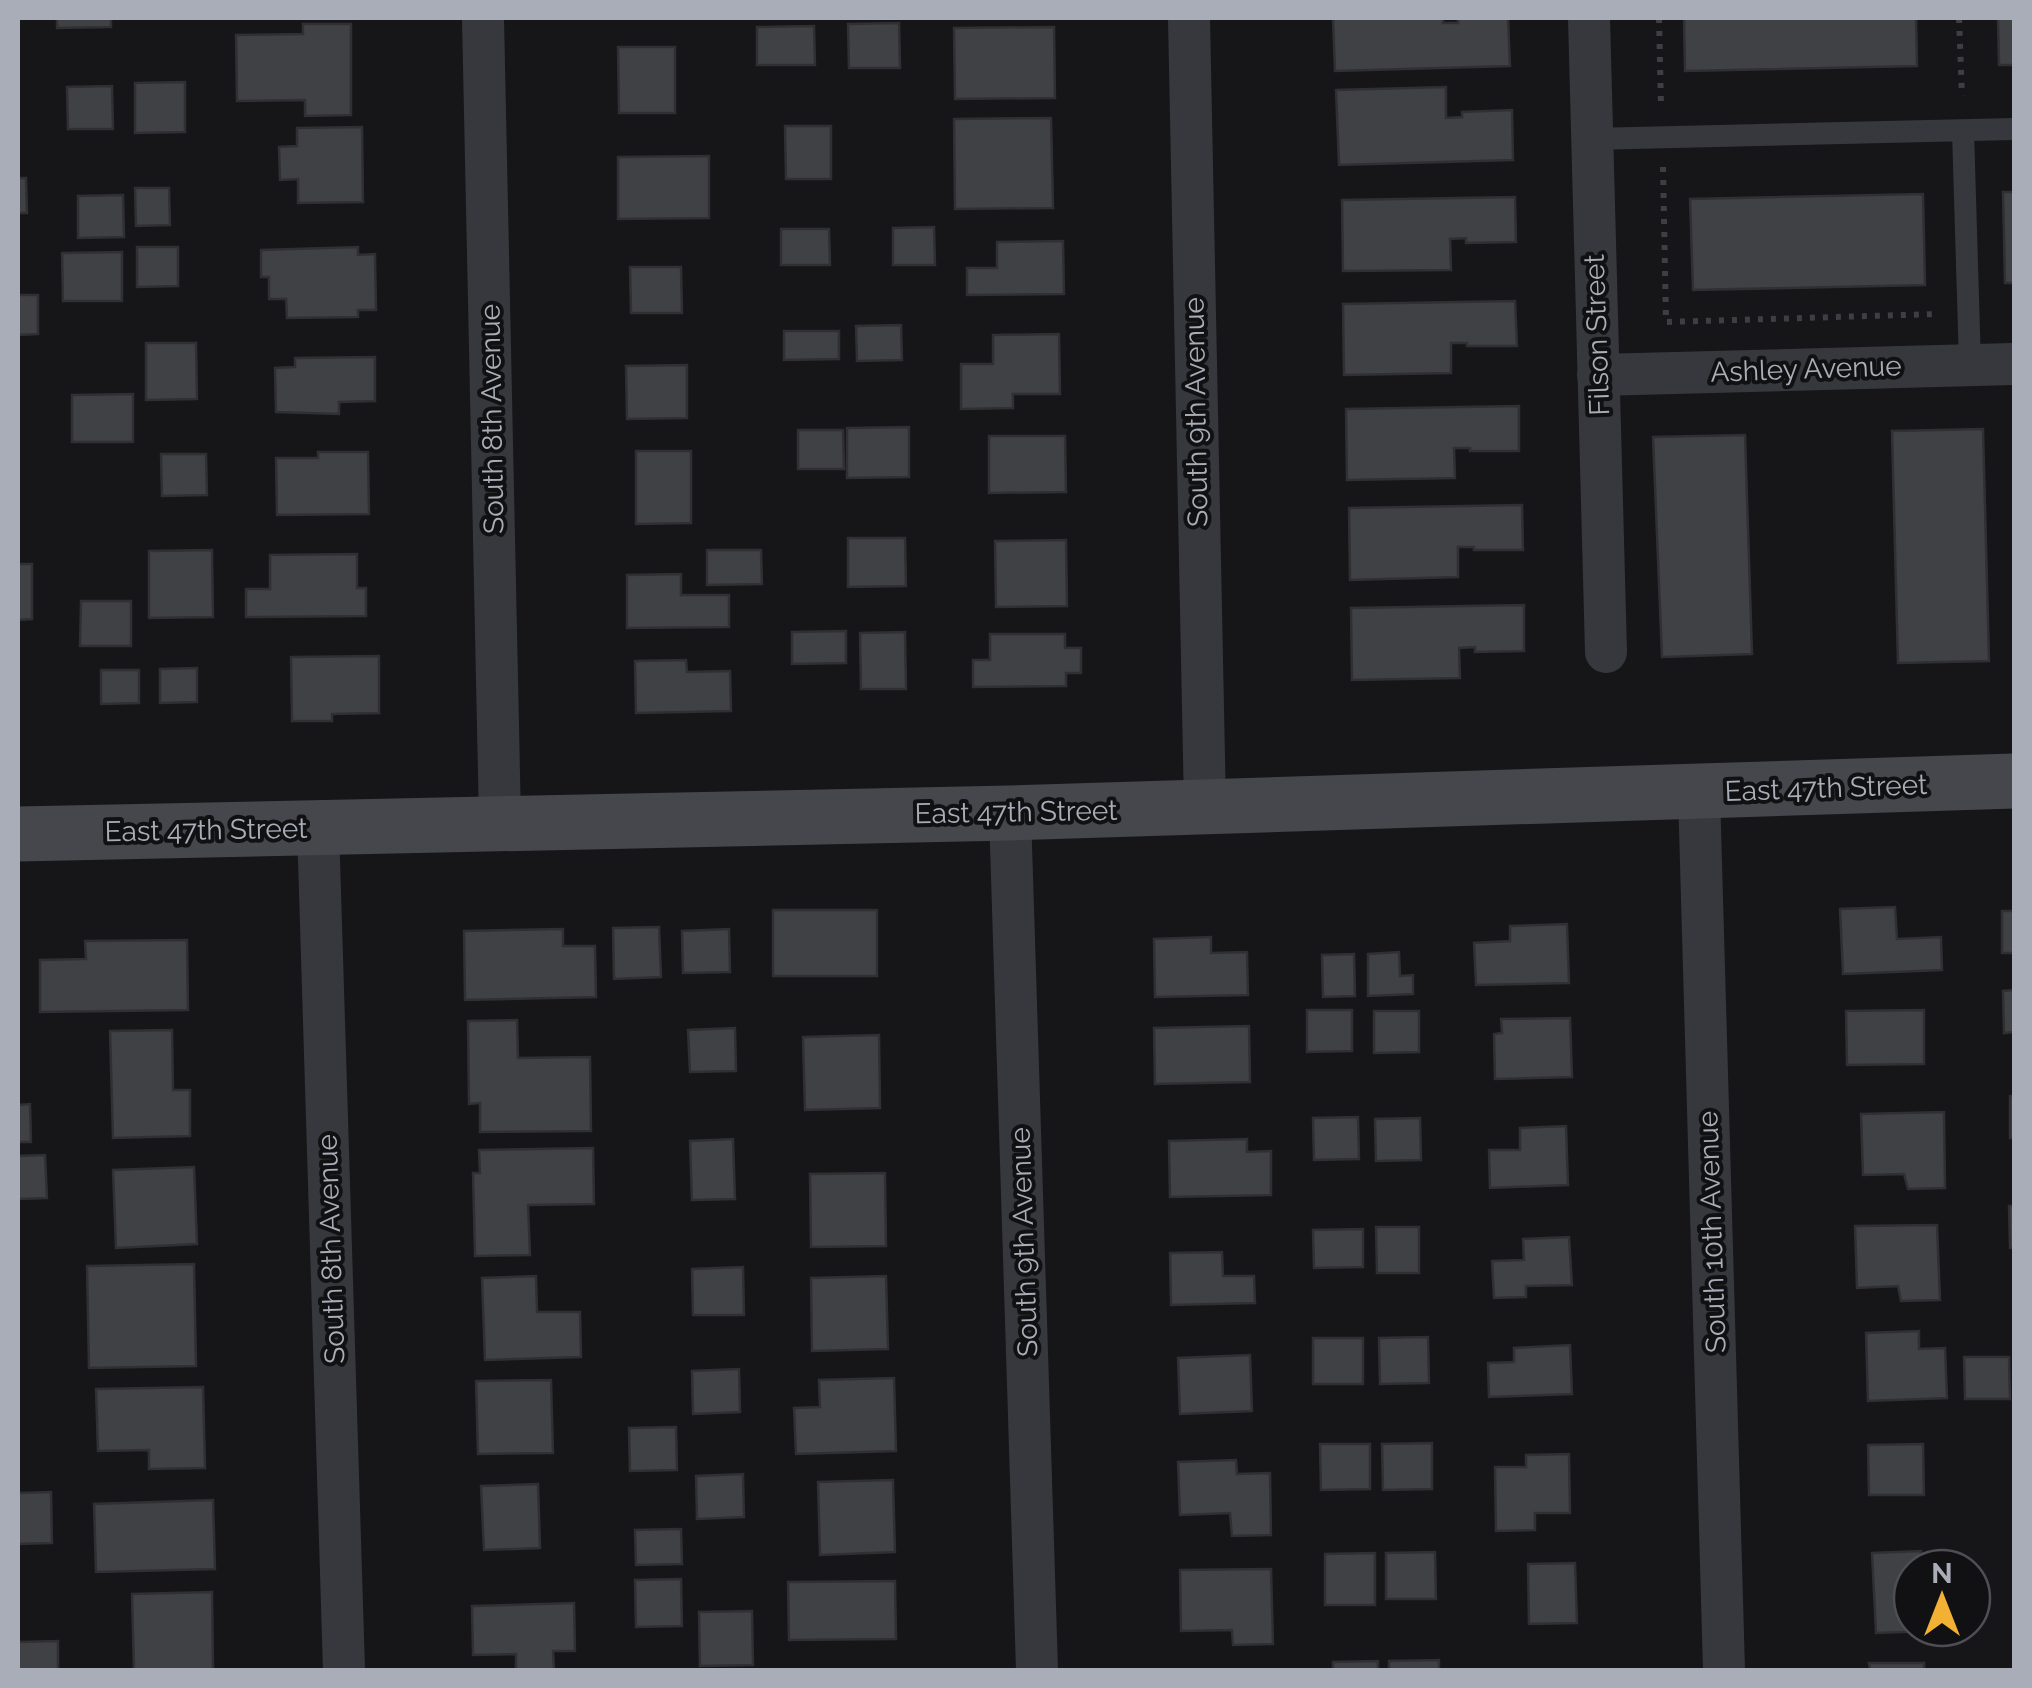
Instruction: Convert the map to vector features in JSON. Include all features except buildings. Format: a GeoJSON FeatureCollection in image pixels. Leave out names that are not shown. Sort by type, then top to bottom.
{"type":"FeatureCollection","features":[{"type":"Feature","properties":{"kind":"main road","name":"East 47th Street"},"geometry":{"type":"LineString","coordinates":[[18,834],[1010,813],[2014,780]]}},
{"type":"Feature","properties":{"kind":"street","name":"South 8th Avenue"},"geometry":{"type":"LineString","coordinates":[[483,18],[500,821]]}},
{"type":"Feature","properties":{"kind":"street","name":"South 9th Avenue"},"geometry":{"type":"LineString","coordinates":[[1188,18],[1204,807]]}},
{"type":"Feature","properties":{"kind":"street","name":"Filson Street"},"geometry":{"type":"LineString","coordinates":[[1589,18],[1606,652]]}},
{"type":"Feature","properties":{"kind":"street","name":"Ashley Avenue"},"geometry":{"type":"LineString","coordinates":[[1598,375],[2014,364]]}},
{"type":"Feature","properties":{"kind":"street","name":"South 10th Avenue"},"geometry":{"type":"LineString","coordinates":[[1699,793],[1724,1670]]}},
{"type":"Feature","properties":{"kind":"street","name":"South 9th Avenue"},"geometry":{"type":"LineString","coordinates":[[1010,813],[1036,1670]]}},
{"type":"Feature","properties":{"kind":"street","name":"South 8th Avenue"},"geometry":{"type":"LineString","coordinates":[[318,827],[344,1670]]}},
{"type":"Feature","properties":{"kind":"lane"},"geometry":{"type":"LineString","coordinates":[[1591,139],[2014,129]]}},
{"type":"Feature","properties":{"kind":"lane"},"geometry":{"type":"LineString","coordinates":[[1963,130],[1970,364]]}},
{"type":"Feature","properties":{"kind":"path"},"geometry":{"type":"LineString","coordinates":[[1659,18],[1666,322],[1969,313]]}},
{"type":"Feature","properties":{"kind":"path"},"geometry":{"type":"LineString","coordinates":[[1959,18],[1963,130]]}}]}
